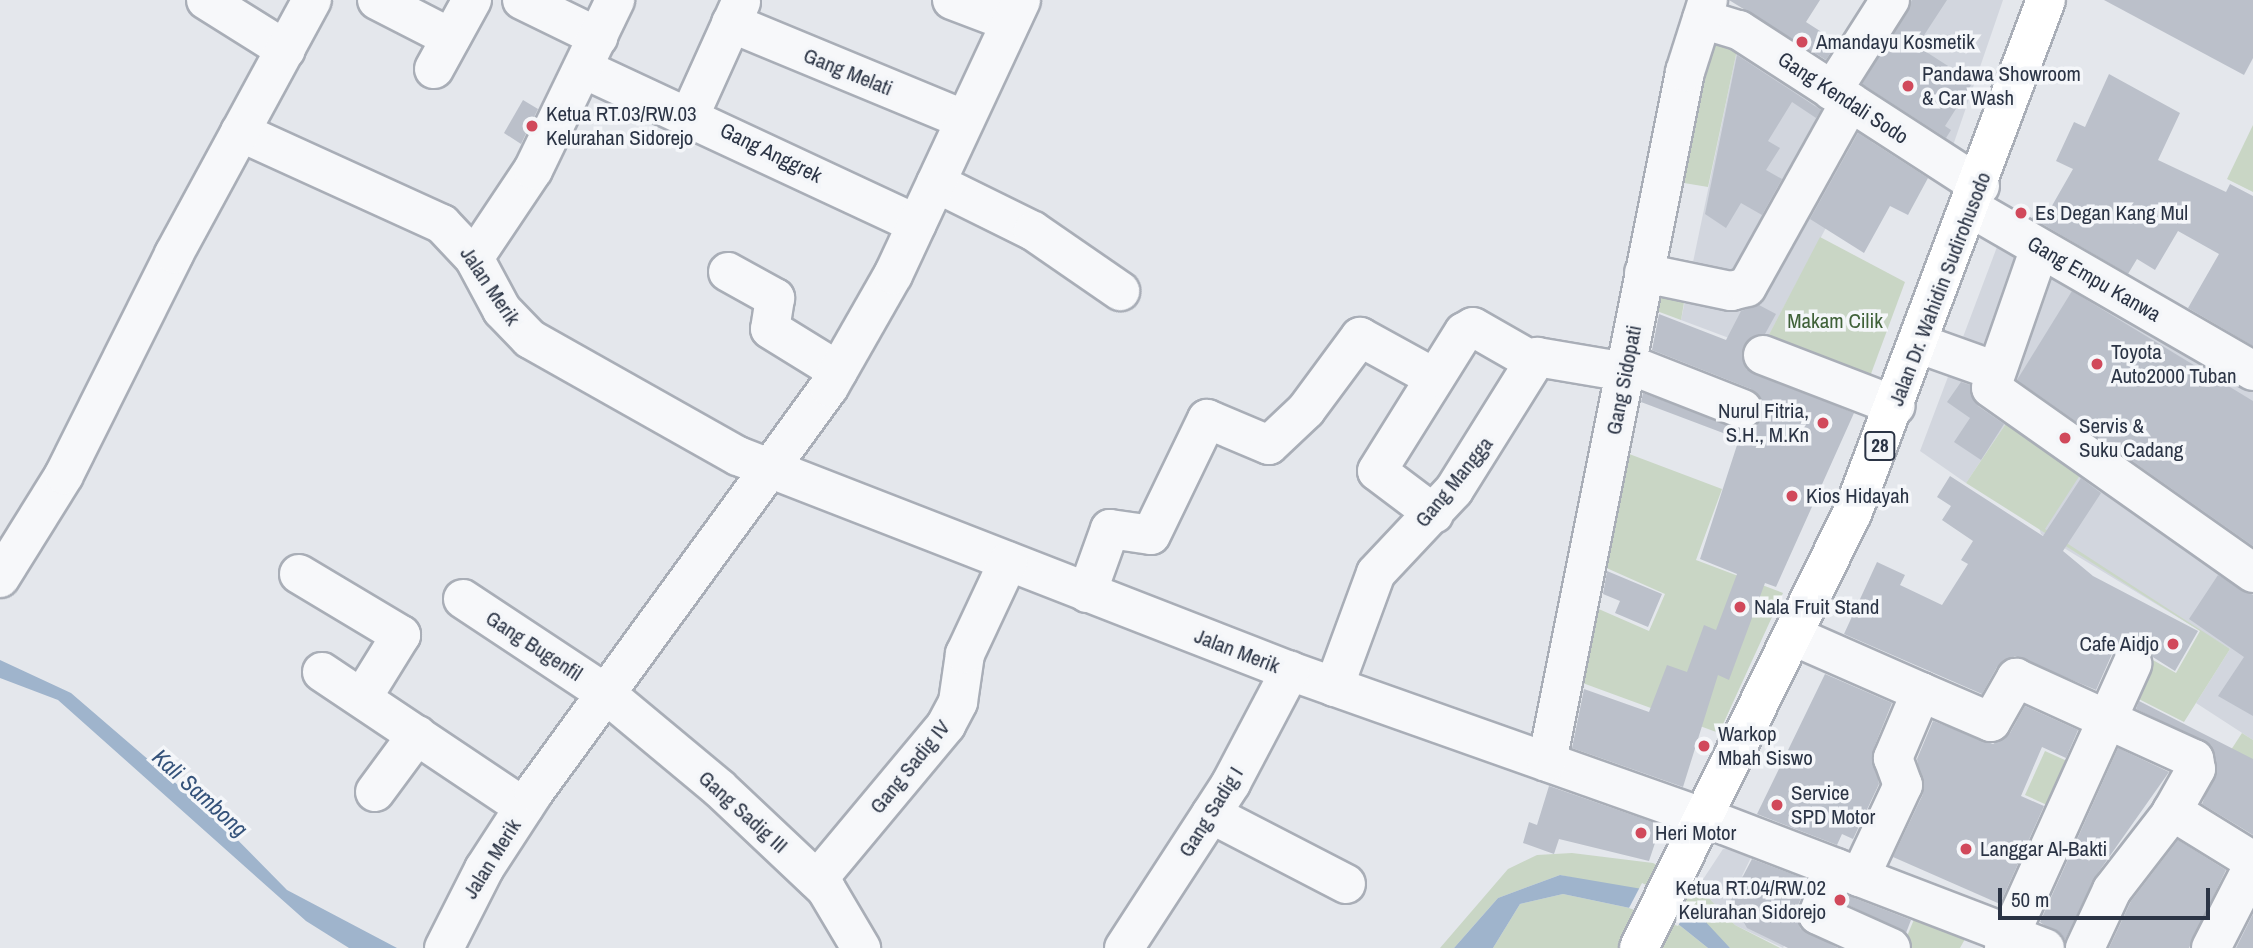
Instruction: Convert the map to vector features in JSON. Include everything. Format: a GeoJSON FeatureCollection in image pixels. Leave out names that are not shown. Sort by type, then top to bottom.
{"type":"FeatureCollection","features":[{"type":"Feature","properties":{"kind":"highway","name":"Jalan Dr. Wahidin Sudirohusodo"},"geometry":{"type":"LineString","coordinates":[[1639,948],[1796,636],[1896,406],[2046,0]]}},
{"type":"Feature","properties":{"kind":"street"},"geometry":{"type":"LineString","coordinates":[[206,0],[286,50]]}},
{"type":"Feature","properties":{"kind":"street"},"geometry":{"type":"LineString","coordinates":[[0,578],[64,475],[240,132],[312,0]]}},
{"type":"Feature","properties":{"kind":"street"},"geometry":{"type":"LineString","coordinates":[[377,0],[442,53],[472,0]]}},
{"type":"Feature","properties":{"kind":"street","name":"Gang Anggrek"},"geometry":{"type":"LineString","coordinates":[[522,0],[591,53],[690,115],[917,224]]}},
{"type":"Feature","properties":{"kind":"street"},"geometry":{"type":"LineString","coordinates":[[474,258],[533,170],[615,0]]}},
{"type":"Feature","properties":{"kind":"street"},"geometry":{"type":"LineString","coordinates":[[952,0],[1015,11]]}},
{"type":"Feature","properties":{"kind":"street"},"geometry":{"type":"LineString","coordinates":[[1644,274],[1731,291],[1746,287],[1890,0]]}},
{"type":"Feature","properties":{"kind":"street","name":"Gang Kendali Sodo"},"geometry":{"type":"LineString","coordinates":[[1705,10],[1841,97],[1975,197]]}},
{"type":"Feature","properties":{"kind":"street","name":"Gang Sidopati"},"geometry":{"type":"LineString","coordinates":[[1547,762],[1685,72],[1705,10]]}},
{"type":"Feature","properties":{"kind":"street","name":"Jalan Merik"},"geometry":{"type":"LineString","coordinates":[[444,948],[524,807],[605,693],[773,471],[838,371],[917,224],[1015,11]]}},
{"type":"Feature","properties":{"kind":"street"},"geometry":{"type":"LineString","coordinates":[[690,115],[737,12]]}},
{"type":"Feature","properties":{"kind":"street","name":"Gang Melati"},"geometry":{"type":"LineString","coordinates":[[737,12],[965,120]]}},
{"type":"Feature","properties":{"kind":"street","name":"Jalan Merik"},"geometry":{"type":"LineString","coordinates":[[240,132],[428,215],[474,258],[502,310],[530,339],[773,471],[1290,671],[1706,818],[1848,873],[2006,941],[2045,948]]}},
{"type":"Feature","properties":{"kind":"street"},"geometry":{"type":"LineString","coordinates":[[936,183],[1033,231],[1120,291]]}},
{"type":"Feature","properties":{"kind":"street","name":"Gang Empu Kanwa"},"geometry":{"type":"LineString","coordinates":[[1975,197],[2253,371]]}},
{"type":"Feature","properties":{"kind":"street"},"geometry":{"type":"LineString","coordinates":[[2035,262],[1993,370],[1994,391],[2248,558]]}},
{"type":"Feature","properties":{"kind":"street"},"geometry":{"type":"LineString","coordinates":[[728,272],[775,298],[770,329],[838,371]]}},
{"type":"Feature","properties":{"kind":"street"},"geometry":{"type":"LineString","coordinates":[[1434,513],[1377,474],[1470,327],[1534,362],[1550,355],[1627,368],[1743,409]]}},
{"type":"Feature","properties":{"kind":"street"},"geometry":{"type":"LineString","coordinates":[[1087,593],[1110,529],[1151,535],[1207,419],[1271,444],[1306,410],[1357,337],[1436,378]]}},
{"type":"Feature","properties":{"kind":"street"},"geometry":{"type":"LineString","coordinates":[[1920,344],[1993,370]]}},
{"type":"Feature","properties":{"kind":"street"},"geometry":{"type":"LineString","coordinates":[[1763,355],[1896,406]]}},
{"type":"Feature","properties":{"kind":"street","name":"Gang Mangga"},"geometry":{"type":"LineString","coordinates":[[1334,687],[1376,573],[1434,513],[1495,432],[1534,362]]}},
{"type":"Feature","properties":{"kind":"street","name":"Gang Sadig IV"},"geometry":{"type":"LineString","coordinates":[[817,880],[946,725],[958,702],[965,654],[1008,562]]}},
{"type":"Feature","properties":{"kind":"street"},"geometry":{"type":"LineString","coordinates":[[299,574],[401,635],[362,698]]}},
{"type":"Feature","properties":{"kind":"street","name":"Gang Bugenfil"},"geometry":{"type":"LineString","coordinates":[[463,599],[605,693]]}},
{"type":"Feature","properties":{"kind":"street"},"geometry":{"type":"LineString","coordinates":[[1796,636],[1991,722],[2016,678],[2194,759],[2196,769],[2172,811],[2112,890],[2085,948]]}},
{"type":"Feature","properties":{"kind":"street"},"geometry":{"type":"LineString","coordinates":[[2006,941],[2132,664]]}},
{"type":"Feature","properties":{"kind":"street"},"geometry":{"type":"LineString","coordinates":[[322,671],[524,807]]}},
{"type":"Feature","properties":{"kind":"street","name":"Gang Sadig I"},"geometry":{"type":"LineString","coordinates":[[1124,948],[1211,814],[1290,671]]}},
{"type":"Feature","properties":{"kind":"street"},"geometry":{"type":"LineString","coordinates":[[1891,948],[1818,915],[1848,873],[1904,783],[1893,758],[1921,692]]}},
{"type":"Feature","properties":{"kind":"street","name":"Gang Sadig III"},"geometry":{"type":"LineString","coordinates":[[605,693],[817,880],[842,908],[861,948]]}},
{"type":"Feature","properties":{"kind":"street"},"geometry":{"type":"LineString","coordinates":[[375,792],[417,735]]}},
{"type":"Feature","properties":{"kind":"street"},"geometry":{"type":"LineString","coordinates":[[2172,811],[2253,863],[2211,948]]}},
{"type":"Feature","properties":{"kind":"street"},"geometry":{"type":"LineString","coordinates":[[1211,814],[1346,884]]}},
{"type":"Feature","properties":{"kind":"path"},"geometry":{"type":"LineString","coordinates":[[2135,419],[2147,428]]}},
{"type":"Feature","properties":{"kind":"shaded area"},"geometry":{"type":"Polygon","coordinates":[[[1896,0],[2003,0],[1948,160],[1840,90],[1896,0]]]}},
{"type":"Feature","properties":{"kind":"shaded area"},"geometry":{"type":"Polygon","coordinates":[[[1740,36],[1879,128],[1761,350],[1681,320],[1740,36]]]}},
{"type":"Feature","properties":{"kind":"shaded area","name":"Toyota Auto2000 Tuban"},"geometry":{"type":"Polygon","coordinates":[[[2003,231],[2253,376],[2253,740],[2196,703],[2230,649],[2041,534],[2007,422],[1966,483],[1920,451],[2003,231]]]}},
{"type":"Feature","properties":{"kind":"shaded area"},"geometry":{"type":"Polygon","coordinates":[[[1756,847],[1742,876],[1803,907],[1783,948],[1735,925],[1698,887],[1723,849],[1756,847]]]}},
{"type":"Feature","properties":{"kind":"green space"},"geometry":{"type":"Polygon","coordinates":[[[1740,36],[1708,187],[1672,181],[1703,40],[1740,36]]]}},
{"type":"Feature","properties":{"kind":"green space"},"geometry":{"type":"Polygon","coordinates":[[[2253,125],[2253,192],[2227,179],[2253,125]]]}},
{"type":"Feature","properties":{"kind":"green space","name":"Makam Cilik"},"geometry":{"type":"Polygon","coordinates":[[[1820,237],[1905,282],[1865,390],[1761,350],[1820,237]]]}},
{"type":"Feature","properties":{"kind":"green space"},"geometry":{"type":"Polygon","coordinates":[[[1651,284],[1686,291],[1681,320],[1646,307],[1651,284]]]}},
{"type":"Feature","properties":{"kind":"green space"},"geometry":{"type":"Polygon","coordinates":[[[2007,422],[2082,472],[2045,529],[2230,649],[2184,722],[2125,692],[2144,655],[2176,673],[2200,631],[1966,483],[2007,422]]]}},
{"type":"Feature","properties":{"kind":"green space"},"geometry":{"type":"Polygon","coordinates":[[[1616,449],[1722,489],[1696,560],[1783,593],[1719,733],[1569,678],[1585,603],[1649,631],[1665,594],[1593,562],[1616,449]]]}},
{"type":"Feature","properties":{"kind":"green space"},"geometry":{"type":"Polygon","coordinates":[[[2242,733],[2253,740],[2253,769],[2229,753],[2242,733]]]}},
{"type":"Feature","properties":{"kind":"green space"},"geometry":{"type":"Polygon","coordinates":[[[2045,751],[2078,766],[2058,810],[2025,795],[2045,751]]]}},
{"type":"Feature","properties":{"kind":"green space"},"geometry":{"type":"Polygon","coordinates":[[[1572,853],[1653,863],[1698,887],[1735,925],[1780,948],[1730,948],[1673,899],[1560,875],[1498,898],[1454,948],[1440,948],[1508,869],[1537,855],[1572,853]]]}},
{"type":"Feature","properties":{"kind":"green space"},"geometry":{"type":"Polygon","coordinates":[[[1563,894],[1668,916],[1708,948],[1493,948],[1520,904],[1563,894]]]}},
{"type":"Feature","properties":{"kind":"green space"},"geometry":{"type":"Polygon","coordinates":[[[1918,910],[1970,930],[1960,948],[1902,948],[1918,910]]]}},
{"type":"Feature","properties":{"kind":"water"},"geometry":{"type":"Polygon","coordinates":[[[0,660],[71,693],[215,817],[287,890],[397,948],[349,948],[306,921],[58,700],[0,678],[0,660]]]}},
{"type":"Feature","properties":{"kind":"water"},"geometry":{"type":"Polygon","coordinates":[[[1560,875],[1654,891],[1703,919],[1730,948],[1708,948],[1668,916],[1563,894],[1520,904],[1493,948],[1454,948],[1498,898],[1560,875]]]}},
{"type":"Feature","properties":{"kind":"pier"},"geometry":{"type":"Polygon","coordinates":[[[1642,883],[1689,905],[1678,926],[1629,908],[1642,883]]]}},
{"type":"Feature","properties":{"kind":"building"},"geometry":{"type":"Polygon","coordinates":[[[1729,0],[1820,0],[1806,22],[1837,42],[1826,60],[1729,0]]]}},
{"type":"Feature","properties":{"kind":"building","name":"Pandawa Showroom & Car Wash"},"geometry":{"type":"Polygon","coordinates":[[[1912,0],[1947,0],[1917,46],[1973,82],[1945,126],[1951,130],[1946,138],[1862,84],[1912,0]]]}},
{"type":"Feature","properties":{"kind":"building"},"geometry":{"type":"Polygon","coordinates":[[[2104,0],[2253,0],[2253,58],[2244,75],[2104,0]]]}},
{"type":"Feature","properties":{"kind":"building"},"geometry":{"type":"Polygon","coordinates":[[[1737,55],[1821,110],[1816,118],[1792,102],[1768,141],[1780,148],[1766,170],[1782,179],[1762,215],[1741,203],[1726,228],[1705,214],[1737,55]]]}},
{"type":"Feature","properties":{"kind":"building"},"geometry":{"type":"Polygon","coordinates":[[[2109,74],[2180,113],[2158,160],[2226,192],[2230,184],[2253,196],[2253,346],[2188,308],[2219,254],[2178,231],[2155,270],[2137,259],[2128,274],[2032,218],[2040,206],[2049,211],[2073,169],[2056,161],[2074,122],[2085,127],[2109,74]]]}},
{"type":"Feature","properties":{"kind":"building"},"geometry":{"type":"Polygon","coordinates":[[[523,100],[538,109],[521,144],[504,133],[523,100]]]}},
{"type":"Feature","properties":{"kind":"building"},"geometry":{"type":"Polygon","coordinates":[[[1858,133],[1928,178],[1908,215],[1890,206],[1864,253],[1810,219],[1858,133]]]}},
{"type":"Feature","properties":{"kind":"building"},"geometry":{"type":"Polygon","coordinates":[[[2072,291],[2253,401],[2253,546],[2017,380],[2072,291]]]}},
{"type":"Feature","properties":{"kind":"building"},"geometry":{"type":"Polygon","coordinates":[[[1759,305],[1776,314],[1765,334],[1743,347],[1746,369],[1854,413],[1776,587],[1765,583],[1729,680],[1718,675],[1683,787],[1572,748],[1584,689],[1649,712],[1667,665],[1687,672],[1704,625],[1716,630],[1737,574],[1700,559],[1739,439],[1641,402],[1643,393],[1746,431],[1757,426],[1764,405],[1751,389],[1652,350],[1659,314],[1726,340],[1741,311],[1759,305]]]}},
{"type":"Feature","properties":{"kind":"building"},"geometry":{"type":"Polygon","coordinates":[[[1961,382],[1970,385],[1978,406],[2004,424],[1981,460],[1954,442],[1970,418],[1947,402],[1961,382]]]}},
{"type":"Feature","properties":{"kind":"building"},"geometry":{"type":"Polygon","coordinates":[[[1950,476],[2043,536],[2081,478],[2101,493],[2063,551],[2093,576],[2198,631],[2175,671],[2129,642],[2112,654],[2096,690],[2015,656],[1997,667],[1982,694],[1844,634],[1877,562],[1905,575],[1900,585],[1942,605],[1968,564],[1961,560],[1973,541],[1942,520],[1951,506],[1937,497],[1950,476]]]}},
{"type":"Feature","properties":{"kind":"building"},"geometry":{"type":"Polygon","coordinates":[[[1607,571],[1662,594],[1648,627],[1615,613],[1620,601],[1603,594],[1607,571]]]}},
{"type":"Feature","properties":{"kind":"building"},"geometry":{"type":"Polygon","coordinates":[[[2218,575],[2253,595],[2253,716],[2218,696],[2244,657],[2189,619],[2218,575]]]}},
{"type":"Feature","properties":{"kind":"building"},"geometry":{"type":"Polygon","coordinates":[[[1825,674],[1892,703],[1873,750],[1879,784],[1853,839],[1842,834],[1837,845],[1757,814],[1825,674]]]}},
{"type":"Feature","properties":{"kind":"building"},"geometry":{"type":"Polygon","coordinates":[[[2139,701],[2253,759],[2253,835],[2202,804],[2217,766],[2211,745],[2136,709],[2139,701]]]}},
{"type":"Feature","properties":{"kind":"building"},"geometry":{"type":"Polygon","coordinates":[[[2025,706],[2078,730],[2066,758],[2042,747],[2021,796],[2044,806],[2000,904],[1893,857],[1923,794],[1917,759],[1933,721],[1993,744],[2010,733],[2025,706]]]}},
{"type":"Feature","properties":{"kind":"building"},"geometry":{"type":"Polygon","coordinates":[[[2118,748],[2169,772],[2095,877],[2065,940],[2040,922],[2118,748]]]}},
{"type":"Feature","properties":{"kind":"building"},"geometry":{"type":"Polygon","coordinates":[[[1549,786],[1661,825],[1649,861],[1559,839],[1554,854],[1523,843],[1529,822],[1537,825],[1549,786]]]}},
{"type":"Feature","properties":{"kind":"building"},"geometry":{"type":"Polygon","coordinates":[[[2178,840],[2226,870],[2189,948],[2109,948],[2131,901],[2178,840]]]}},
{"type":"Feature","properties":{"kind":"building"},"geometry":{"type":"Polygon","coordinates":[[[1752,859],[1808,880],[1797,908],[1800,928],[1838,948],[1788,948],[1747,928],[1731,899],[1752,859]]]}},
{"type":"Feature","properties":{"kind":"building"},"geometry":{"type":"Polygon","coordinates":[[[1849,896],[1911,920],[1906,933],[1846,904],[1849,896]]]}},
{"type":"Feature","properties":{"kind":"building"},"geometry":{"type":"Polygon","coordinates":[[[2253,914],[2253,948],[2236,948],[2253,914]]]}},
{"type":"Feature","properties":{"kind":"place","name":"Amandayu Kosmetik"},"geometry":{"type":"Point","coordinates":[1802,42]}},
{"type":"Feature","properties":{"kind":"place","name":"Pandawa Showroom & Car Wash"},"geometry":{"type":"Point","coordinates":[1908,86]}},
{"type":"Feature","properties":{"kind":"place","name":"Ketua RT.03/RW.03 Kelurahan Sidorejo"},"geometry":{"type":"Point","coordinates":[532,126]}},
{"type":"Feature","properties":{"kind":"place","name":"Es Degan Kang Mul"},"geometry":{"type":"Point","coordinates":[2021,213]}},
{"type":"Feature","properties":{"kind":"place","name":"Toyota Auto2000 Tuban"},"geometry":{"type":"Point","coordinates":[2097,364]}},
{"type":"Feature","properties":{"kind":"place","name":"Nurul Fitria, S.H., M.Kn"},"geometry":{"type":"Point","coordinates":[1823,423]}},
{"type":"Feature","properties":{"kind":"place","name":"Servis & Suku Cadang"},"geometry":{"type":"Point","coordinates":[2065,438]}},
{"type":"Feature","properties":{"kind":"place","name":"Kios Hidayah"},"geometry":{"type":"Point","coordinates":[1792,496]}},
{"type":"Feature","properties":{"kind":"place","name":"Nala Fruit Stand"},"geometry":{"type":"Point","coordinates":[1740,607]}},
{"type":"Feature","properties":{"kind":"place","name":"Cafe Aidjo"},"geometry":{"type":"Point","coordinates":[2173,644]}},
{"type":"Feature","properties":{"kind":"place","name":"Warkop Mbah Siswo"},"geometry":{"type":"Point","coordinates":[1704,746]}},
{"type":"Feature","properties":{"kind":"place","name":"Service SPD Motor"},"geometry":{"type":"Point","coordinates":[1777,805]}},
{"type":"Feature","properties":{"kind":"place","name":"Heri Motor"},"geometry":{"type":"Point","coordinates":[1641,833]}},
{"type":"Feature","properties":{"kind":"place","name":"Langgar Al-Bakti"},"geometry":{"type":"Point","coordinates":[1966,849]}},
{"type":"Feature","properties":{"kind":"place","name":"Ketua RT.04/RW.02 Kelurahan Sidorejo"},"geometry":{"type":"Point","coordinates":[1840,900]}},
{"type":"Feature","properties":{"kind":"water label","name":"Kali Sambong"},"geometry":{"type":"Point","coordinates":[200,793]}}]}
